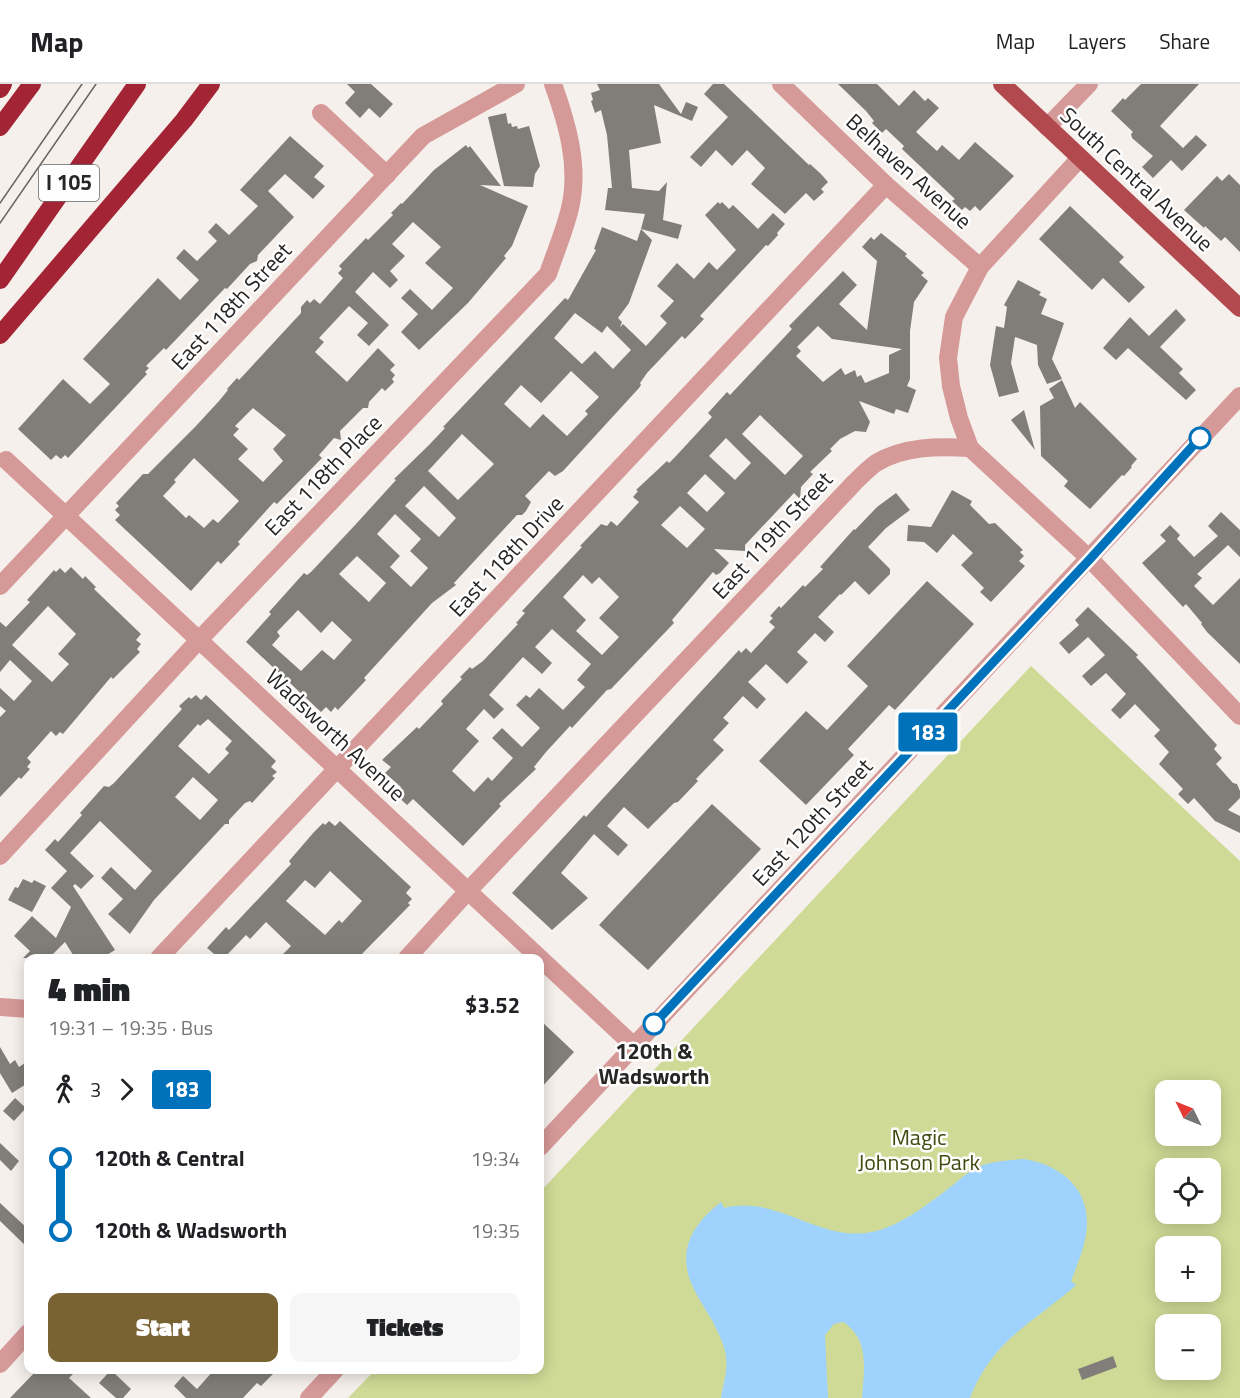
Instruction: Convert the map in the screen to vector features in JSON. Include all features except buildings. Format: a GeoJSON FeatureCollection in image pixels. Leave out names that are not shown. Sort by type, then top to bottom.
{"type":"FeatureCollection","features":[{"type":"Feature","properties":{"kind":"highway"},"geometry":{"type":"LineString","coordinates":[[0,89],[3,84]]}},
{"type":"Feature","properties":{"kind":"highway"},"geometry":{"type":"LineString","coordinates":[[0,127],[32,84]]}},
{"type":"Feature","properties":{"kind":"highway","name":"I 105"},"geometry":{"type":"LineString","coordinates":[[0,280],[136,84]]}},
{"type":"Feature","properties":{"kind":"highway"},"geometry":{"type":"LineString","coordinates":[[0,335],[184,120],[211,84]]}},
{"type":"Feature","properties":{"kind":"main road","name":"South Central Avenue"},"geometry":{"type":"LineString","coordinates":[[1002,84],[1240,308]]}},
{"type":"Feature","properties":{"kind":"street","name":"East 118th Street"},"geometry":{"type":"LineString","coordinates":[[0,586],[423,135],[516,84]]}},
{"type":"Feature","properties":{"kind":"street","name":"East 118th Place"},"geometry":{"type":"LineString","coordinates":[[0,856],[199,640],[548,274],[571,207],[573,176],[571,145],[553,84]]}},
{"type":"Feature","properties":{"kind":"street","name":"Belhaven Avenue"},"geometry":{"type":"LineString","coordinates":[[781,84],[886,184],[980,267]]}},
{"type":"Feature","properties":{"kind":"street"},"geometry":{"type":"LineString","coordinates":[[1047,127],[1089,84]]}},
{"type":"Feature","properties":{"kind":"street"},"geometry":{"type":"LineString","coordinates":[[321,113],[387,175]]}},
{"type":"Feature","properties":{"kind":"street"},"geometry":{"type":"LineString","coordinates":[[1080,158],[980,267],[954,317],[948,358],[951,386],[970,448],[1090,559],[1240,716]]}},
{"type":"Feature","properties":{"kind":"street","name":"East 118th Drive"},"geometry":{"type":"LineString","coordinates":[[163,954],[886,184]]}},
{"type":"Feature","properties":{"kind":"street","name":"East 120th Street"},"geometry":{"type":"LineString","coordinates":[[544,1143],[1240,396]]}},
{"type":"Feature","properties":{"kind":"street","name":"East 119th Street"},"geometry":{"type":"LineString","coordinates":[[411,954],[855,482],[876,463],[906,452],[937,446],[970,448]]}},
{"type":"Feature","properties":{"kind":"street","name":"Wadsworth Avenue"},"geometry":{"type":"LineString","coordinates":[[6,460],[535,954]]}},
{"type":"Feature","properties":{"kind":"street","name":"Wadsworth Avenue"},"geometry":{"type":"LineString","coordinates":[[544,962],[634,1046]]}},
{"type":"Feature","properties":{"kind":"street"},"geometry":{"type":"LineString","coordinates":[[0,1006],[24,1009]]}},
{"type":"Feature","properties":{"kind":"street"},"geometry":{"type":"LineString","coordinates":[[0,1364],[24,1337]]}},
{"type":"Feature","properties":{"kind":"street"},"geometry":{"type":"LineString","coordinates":[[309,1398],[331,1374]]}},
{"type":"Feature","properties":{"kind":"green space","name":"Magic Johnson Park"},"geometry":{"type":"Polygon","coordinates":[[[1031,666],[1240,861],[1240,1398],[348,1398],[371,1374],[544,1374],[544,1188],[1031,666]]]}},
{"type":"Feature","properties":{"kind":"water"},"geometry":{"type":"Polygon","coordinates":[[[1024,1159],[1058,1171],[1068,1178],[1082,1197],[1086,1209],[1087,1230],[1082,1252],[1071,1281],[1076,1285],[1002,1347],[979,1378],[970,1398],[862,1398],[864,1366],[861,1346],[852,1329],[843,1322],[834,1324],[825,1335],[828,1398],[721,1398],[726,1367],[725,1353],[713,1322],[691,1283],[686,1254],[692,1234],[698,1225],[721,1202],[724,1208],[761,1207],[830,1230],[866,1233],[888,1227],[910,1216],[978,1167],[1024,1159]]]}},
{"type":"Feature","properties":{"kind":"tram line"},"geometry":{"type":"LineString","coordinates":[[0,203],[82,84]]}},
{"type":"Feature","properties":{"kind":"tram line"},"geometry":{"type":"LineString","coordinates":[[0,223],[96,84]]}},
{"type":"Feature","properties":{"kind":"bus line","name":"183"},"geometry":{"type":"LineString","coordinates":[[654,1024],[1090,559],[1200,438]]}},
{"type":"Feature","properties":{"kind":"place","name":"120th & Wadsworth"},"geometry":{"type":"Point","coordinates":[654,1024]}}]}
